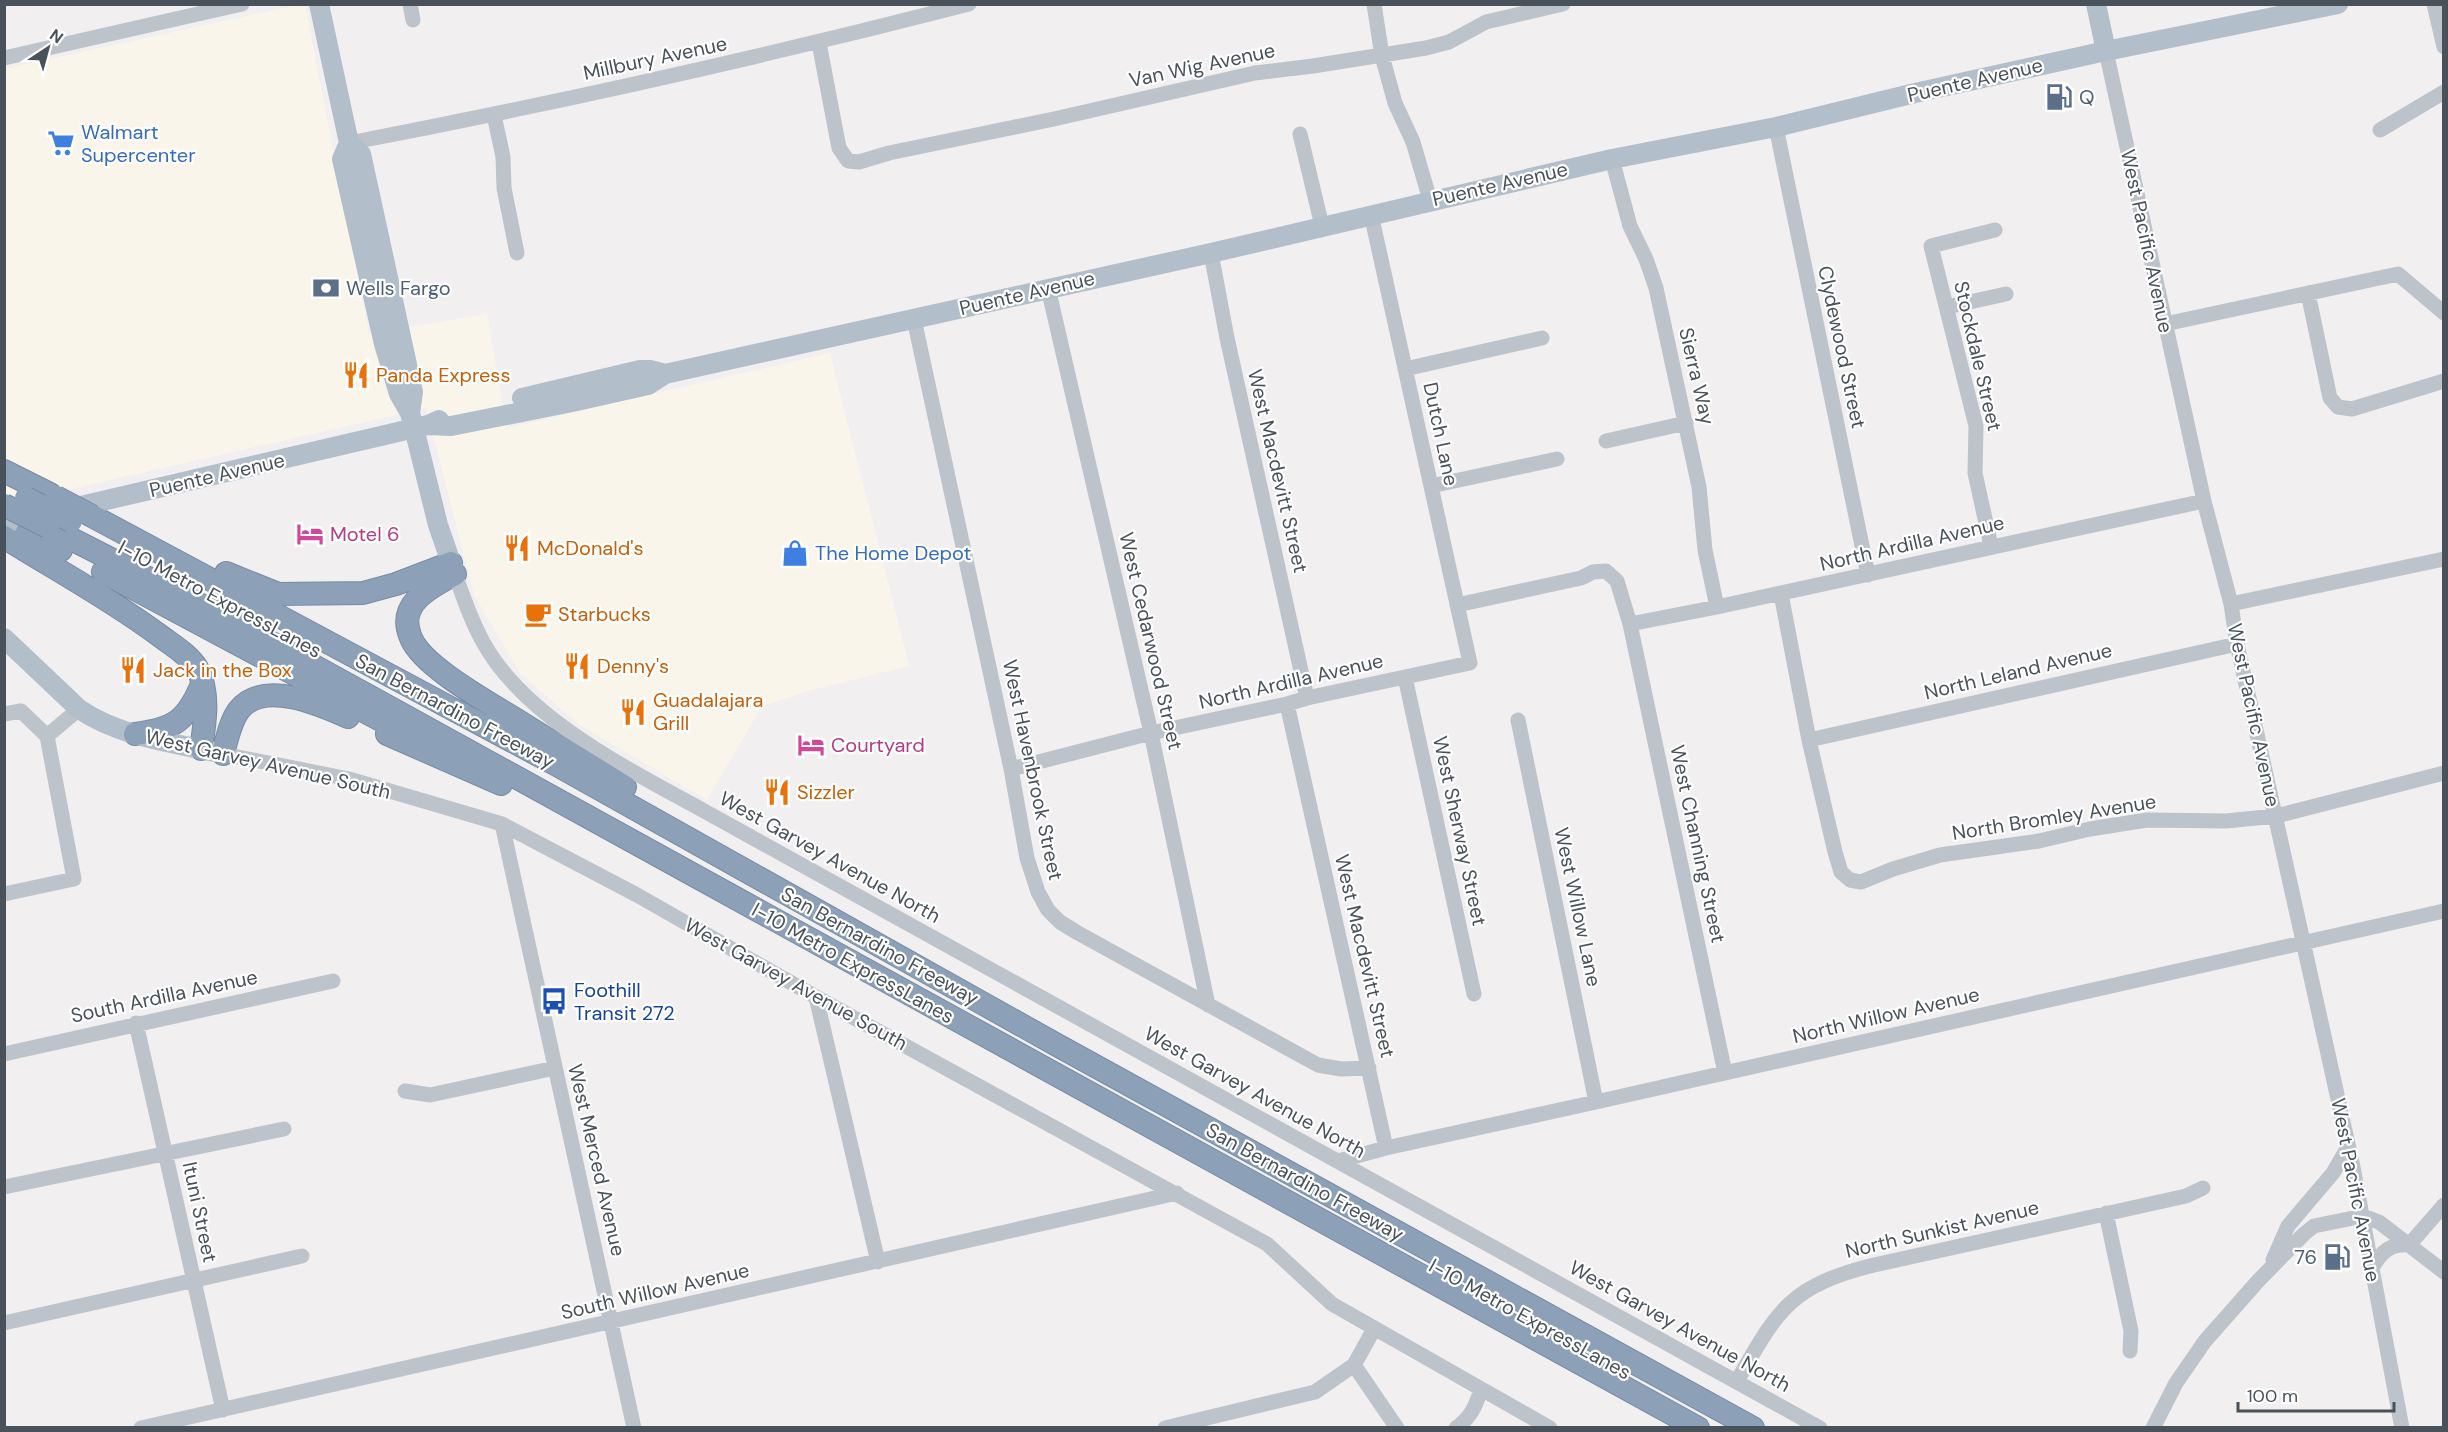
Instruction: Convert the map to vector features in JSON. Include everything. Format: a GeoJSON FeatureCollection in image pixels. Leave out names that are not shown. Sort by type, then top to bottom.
{"type":"FeatureCollection","features":[{"type":"Feature","properties":{"kind":"highway","name":"San Bernardino Freeway"},"geometry":{"type":"LineString","coordinates":[[4,471],[50,494],[82,518],[557,765],[1753,1428]]}},
{"type":"Feature","properties":{"kind":"highway","name":"I-10 Metro ExpressLanes"},"geometry":{"type":"LineString","coordinates":[[4,487],[15,502],[16,529],[230,620],[1698,1428]]}},
{"type":"Feature","properties":{"kind":"highway","name":"I-10 Metro ExpressLanes"},"geometry":{"type":"LineString","coordinates":[[15,502],[82,518],[298,640],[1727,1428]]}},
{"type":"Feature","properties":{"kind":"highway"},"geometry":{"type":"LineString","coordinates":[[82,518],[278,594],[363,593],[453,568]]}},
{"type":"Feature","properties":{"kind":"highway"},"geometry":{"type":"LineString","coordinates":[[16,529],[189,658],[203,683],[206,715],[201,749]]}},
{"type":"Feature","properties":{"kind":"highway","name":"San Bernardino Freeway"},"geometry":{"type":"LineString","coordinates":[[16,529],[501,784],[1667,1428]]}},
{"type":"Feature","properties":{"kind":"highway"},"geometry":{"type":"LineString","coordinates":[[453,568],[416,598],[410,610],[408,623],[411,638],[420,652],[452,679],[640,796],[736,851],[774,887]]}},
{"type":"Feature","properties":{"kind":"highway"},"geometry":{"type":"LineString","coordinates":[[135,734],[161,730],[181,721],[194,705],[203,683]]}},
{"type":"Feature","properties":{"kind":"highway"},"geometry":{"type":"LineString","coordinates":[[224,754],[231,726],[244,704],[271,695],[285,695],[341,714],[501,784]]}},
{"type":"Feature","properties":{"kind":"main road"},"geometry":{"type":"LineString","coordinates":[[319,4],[349,143],[342,159],[369,284],[399,394],[417,422],[438,525],[453,568]]}},
{"type":"Feature","properties":{"kind":"main road","name":"West Pacific Avenue"},"geometry":{"type":"LineString","coordinates":[[2096,4],[2106,51]]}},
{"type":"Feature","properties":{"kind":"main road","name":"Puente Avenue"},"geometry":{"type":"LineString","coordinates":[[16,529],[417,422],[451,426],[572,402],[648,385],[665,374],[1211,253],[1430,200],[1612,159],[1776,127],[2278,11],[2338,4]]}},
{"type":"Feature","properties":{"kind":"main road","name":"West Garvey Avenue South"},"geometry":{"type":"LineString","coordinates":[[4,638],[79,709],[107,725],[135,734],[224,754]]}},
{"type":"Feature","properties":{"kind":"street"},"geometry":{"type":"LineString","coordinates":[[4,58],[242,4]]}},
{"type":"Feature","properties":{"kind":"street"},"geometry":{"type":"LineString","coordinates":[[410,4],[413,20]]}},
{"type":"Feature","properties":{"kind":"street","name":"Millbury Avenue"},"geometry":{"type":"LineString","coordinates":[[349,143],[494,115],[819,43],[969,4]]}},
{"type":"Feature","properties":{"kind":"street"},"geometry":{"type":"LineString","coordinates":[[1374,4],[1382,56],[1395,103],[1413,142],[1430,200]]}},
{"type":"Feature","properties":{"kind":"street","name":"Van Wig Avenue"},"geometry":{"type":"LineString","coordinates":[[819,43],[839,148],[848,161],[859,162],[889,153],[1054,119],[1255,73],[1382,56],[1449,42],[1486,22],[1563,4]]}},
{"type":"Feature","properties":{"kind":"street"},"geometry":{"type":"LineString","coordinates":[[2434,4],[2444,47]]}},
{"type":"Feature","properties":{"kind":"street","name":"West Pacific Avenue"},"geometry":{"type":"LineString","coordinates":[[2106,51],[2204,501],[2231,604],[2237,644],[2305,942],[2363,1216],[2402,1428]]}},
{"type":"Feature","properties":{"kind":"street"},"geometry":{"type":"LineString","coordinates":[[2380,130],[2444,92]]}},
{"type":"Feature","properties":{"kind":"street"},"geometry":{"type":"LineString","coordinates":[[494,115],[503,157],[504,188],[517,252]]}},
{"type":"Feature","properties":{"kind":"street","name":"Clydewood Street"},"geometry":{"type":"LineString","coordinates":[[1776,127],[1868,575]]}},
{"type":"Feature","properties":{"kind":"street"},"geometry":{"type":"LineString","coordinates":[[1300,134],[1322,226]]}},
{"type":"Feature","properties":{"kind":"street","name":"Sierra Way"},"geometry":{"type":"LineString","coordinates":[[1612,159],[1630,226],[1646,259],[1656,288],[1699,487],[1706,550],[1717,608]]}},
{"type":"Feature","properties":{"kind":"street","name":"Dutch Lane"},"geometry":{"type":"LineString","coordinates":[[1371,214],[1470,663]]}},
{"type":"Feature","properties":{"kind":"street","name":"Stockdale Street"},"geometry":{"type":"LineString","coordinates":[[1991,546],[1976,473],[1976,426],[1931,246],[1995,230]]}},
{"type":"Feature","properties":{"kind":"street","name":"West Macdevitt Street"},"geometry":{"type":"LineString","coordinates":[[1211,253],[1227,338],[1307,698]]}},
{"type":"Feature","properties":{"kind":"street"},"geometry":{"type":"LineString","coordinates":[[2165,324],[2398,274],[2444,313]]}},
{"type":"Feature","properties":{"kind":"street","name":"West Cedarwood Street"},"geometry":{"type":"LineString","coordinates":[[1048,288],[1151,734],[1208,1005]]}},
{"type":"Feature","properties":{"kind":"street"},"geometry":{"type":"LineString","coordinates":[[2308,293],[2330,398],[2338,407],[2352,410],[2444,381]]}},
{"type":"Feature","properties":{"kind":"street"},"geometry":{"type":"LineString","coordinates":[[1947,307],[2006,294]]}},
{"type":"Feature","properties":{"kind":"street","name":"West Havenbrook Street"},"geometry":{"type":"LineString","coordinates":[[914,319],[1011,769],[1027,858],[1038,892],[1048,910],[1060,922],[1078,933],[1318,1065],[1341,1069],[1369,1068]]}},
{"type":"Feature","properties":{"kind":"street"},"geometry":{"type":"LineString","coordinates":[[1405,369],[1542,338]]}},
{"type":"Feature","properties":{"kind":"street"},"geometry":{"type":"LineString","coordinates":[[1606,441],[1686,423]]}},
{"type":"Feature","properties":{"kind":"street"},"geometry":{"type":"LineString","coordinates":[[1431,486],[1557,459]]}},
{"type":"Feature","properties":{"kind":"street","name":"North Ardilla Avenue"},"geometry":{"type":"LineString","coordinates":[[1630,624],[1717,608],[2204,501]]}},
{"type":"Feature","properties":{"kind":"street"},"geometry":{"type":"LineString","coordinates":[[2231,604],[2444,559]]}},
{"type":"Feature","properties":{"kind":"street","name":"West Garvey Avenue North"},"geometry":{"type":"LineString","coordinates":[[453,568],[483,643],[511,681],[538,707],[579,738],[670,792],[1820,1428]]}},
{"type":"Feature","properties":{"kind":"street","name":"West Channing Street"},"geometry":{"type":"LineString","coordinates":[[1457,605],[1581,578],[1593,572],[1606,572],[1617,581],[1623,594],[1630,624],[1725,1072]]}},
{"type":"Feature","properties":{"kind":"street"},"geometry":{"type":"LineString","coordinates":[[1781,594],[1809,740]]}},
{"type":"Feature","properties":{"kind":"street","name":"North Leland Avenue"},"geometry":{"type":"LineString","coordinates":[[1809,740],[2237,644]]}},
{"type":"Feature","properties":{"kind":"street","name":"North Ardilla Avenue"},"geometry":{"type":"LineString","coordinates":[[1011,769],[1151,734],[1470,663]]}},
{"type":"Feature","properties":{"kind":"street","name":"West Sherway Street"},"geometry":{"type":"LineString","coordinates":[[1405,677],[1474,994]]}},
{"type":"Feature","properties":{"kind":"street","name":"West Macdevitt Street"},"geometry":{"type":"LineString","coordinates":[[1287,704],[1386,1148]]}},
{"type":"Feature","properties":{"kind":"street"},"geometry":{"type":"LineString","coordinates":[[47,736],[79,709]]}},
{"type":"Feature","properties":{"kind":"street"},"geometry":{"type":"LineString","coordinates":[[4,714],[21,711],[47,736],[74,879],[4,894]]}},
{"type":"Feature","properties":{"kind":"street","name":"West Willow Lane"},"geometry":{"type":"LineString","coordinates":[[1518,720],[1596,1102]]}},
{"type":"Feature","properties":{"kind":"street","name":"North Bromley Avenue"},"geometry":{"type":"LineString","coordinates":[[1809,740],[1841,872],[1850,880],[1861,882],[1893,869],[1940,855],[2039,841],[2090,829],[2147,820],[2226,821],[2276,816],[2444,773]]}},
{"type":"Feature","properties":{"kind":"street","name":"West Garvey Avenue South"},"geometry":{"type":"LineString","coordinates":[[224,754],[349,779],[502,824],[637,895],[816,997],[1267,1244],[1332,1304],[1550,1428]]}},
{"type":"Feature","properties":{"kind":"street","name":"West Merced Avenue"},"geometry":{"type":"LineString","coordinates":[[502,824],[634,1428]]}},
{"type":"Feature","properties":{"kind":"street","name":"North Willow Avenue"},"geometry":{"type":"LineString","coordinates":[[1338,1161],[1386,1148],[2444,911]]}},
{"type":"Feature","properties":{"kind":"street","name":"South Ardilla Avenue"},"geometry":{"type":"LineString","coordinates":[[4,1054],[333,981]]}},
{"type":"Feature","properties":{"kind":"street"},"geometry":{"type":"LineString","coordinates":[[816,997],[878,1262]]}},
{"type":"Feature","properties":{"kind":"street","name":"Ituni Street"},"geometry":{"type":"LineString","coordinates":[[136,1023],[223,1410]]}},
{"type":"Feature","properties":{"kind":"street"},"geometry":{"type":"LineString","coordinates":[[405,1091],[430,1095],[555,1068]]}},
{"type":"Feature","properties":{"kind":"street"},"geometry":{"type":"LineString","coordinates":[[4,1187],[284,1129]]}},
{"type":"Feature","properties":{"kind":"street"},"geometry":{"type":"LineString","coordinates":[[2270,1268],[2288,1226],[2333,1173],[2348,1147]]}},
{"type":"Feature","properties":{"kind":"street","name":"North Sunkist Avenue"},"geometry":{"type":"LineString","coordinates":[[1737,1382],[1770,1325],[1801,1292],[1817,1283],[1845,1272],[2186,1196],[2203,1188]]}},
{"type":"Feature","properties":{"kind":"street","name":"South Willow Avenue"},"geometry":{"type":"LineString","coordinates":[[141,1428],[1177,1193]]}},
{"type":"Feature","properties":{"kind":"street"},"geometry":{"type":"LineString","coordinates":[[2409,1245],[2444,1205]]}},
{"type":"Feature","properties":{"kind":"street"},"geometry":{"type":"LineString","coordinates":[[2106,1213],[2131,1331],[2130,1352]]}},
{"type":"Feature","properties":{"kind":"street"},"geometry":{"type":"LineString","coordinates":[[2153,1428],[2176,1383],[2205,1341],[2270,1268],[2314,1226],[2363,1216],[2379,1222],[2444,1272]]}},
{"type":"Feature","properties":{"kind":"street"},"geometry":{"type":"LineString","coordinates":[[2372,1268],[2379,1255],[2388,1249],[2398,1244],[2409,1245]]}},
{"type":"Feature","properties":{"kind":"street"},"geometry":{"type":"LineString","coordinates":[[4,1323],[302,1256]]}},
{"type":"Feature","properties":{"kind":"street"},"geometry":{"type":"LineString","coordinates":[[1165,1428],[1315,1392],[1354,1365],[1374,1329]]}},
{"type":"Feature","properties":{"kind":"street"},"geometry":{"type":"LineString","coordinates":[[1354,1365],[1397,1428]]}},
{"type":"Feature","properties":{"kind":"street"},"geometry":{"type":"LineString","coordinates":[[1456,1428],[1476,1407],[1481,1389]]}},
{"type":"Feature","properties":{"kind":"shaded area"},"geometry":{"type":"Polygon","coordinates":[[[305,5],[369,334],[487,314],[507,428],[830,353],[909,666],[808,691],[762,706],[707,800],[578,724],[520,673],[474,595],[426,408],[5,504],[4,69],[305,5]]]}},
{"type":"Feature","properties":{"kind":"place","name":"Q"},"geometry":{"type":"Point","coordinates":[2059,97]}},
{"type":"Feature","properties":{"kind":"place","name":"Walmart Supercenter"},"geometry":{"type":"Point","coordinates":[61,143]}},
{"type":"Feature","properties":{"kind":"place","name":"Wells Fargo"},"geometry":{"type":"Point","coordinates":[326,288]}},
{"type":"Feature","properties":{"kind":"place","name":"Panda Express"},"geometry":{"type":"Point","coordinates":[356,375]}},
{"type":"Feature","properties":{"kind":"place","name":"Motel 6"},"geometry":{"type":"Point","coordinates":[310,534]}},
{"type":"Feature","properties":{"kind":"place","name":"McDonald's"},"geometry":{"type":"Point","coordinates":[517,548]}},
{"type":"Feature","properties":{"kind":"place","name":"The Home Depot"},"geometry":{"type":"Point","coordinates":[795,553]}},
{"type":"Feature","properties":{"kind":"place","name":"Starbucks"},"geometry":{"type":"Point","coordinates":[538,614]}},
{"type":"Feature","properties":{"kind":"place","name":"Denny's"},"geometry":{"type":"Point","coordinates":[577,666]}},
{"type":"Feature","properties":{"kind":"place","name":"Jack in the Box"},"geometry":{"type":"Point","coordinates":[133,670]}},
{"type":"Feature","properties":{"kind":"place","name":"Guadalajara Grill"},"geometry":{"type":"Point","coordinates":[633,712]}},
{"type":"Feature","properties":{"kind":"place","name":"Courtyard"},"geometry":{"type":"Point","coordinates":[811,745]}},
{"type":"Feature","properties":{"kind":"place","name":"Sizzler"},"geometry":{"type":"Point","coordinates":[777,792]}},
{"type":"Feature","properties":{"kind":"place","name":"Foothill Transit 272"},"geometry":{"type":"Point","coordinates":[554,1001]}},
{"type":"Feature","properties":{"kind":"place","name":"76"},"geometry":{"type":"Point","coordinates":[2337,1257]}}]}
